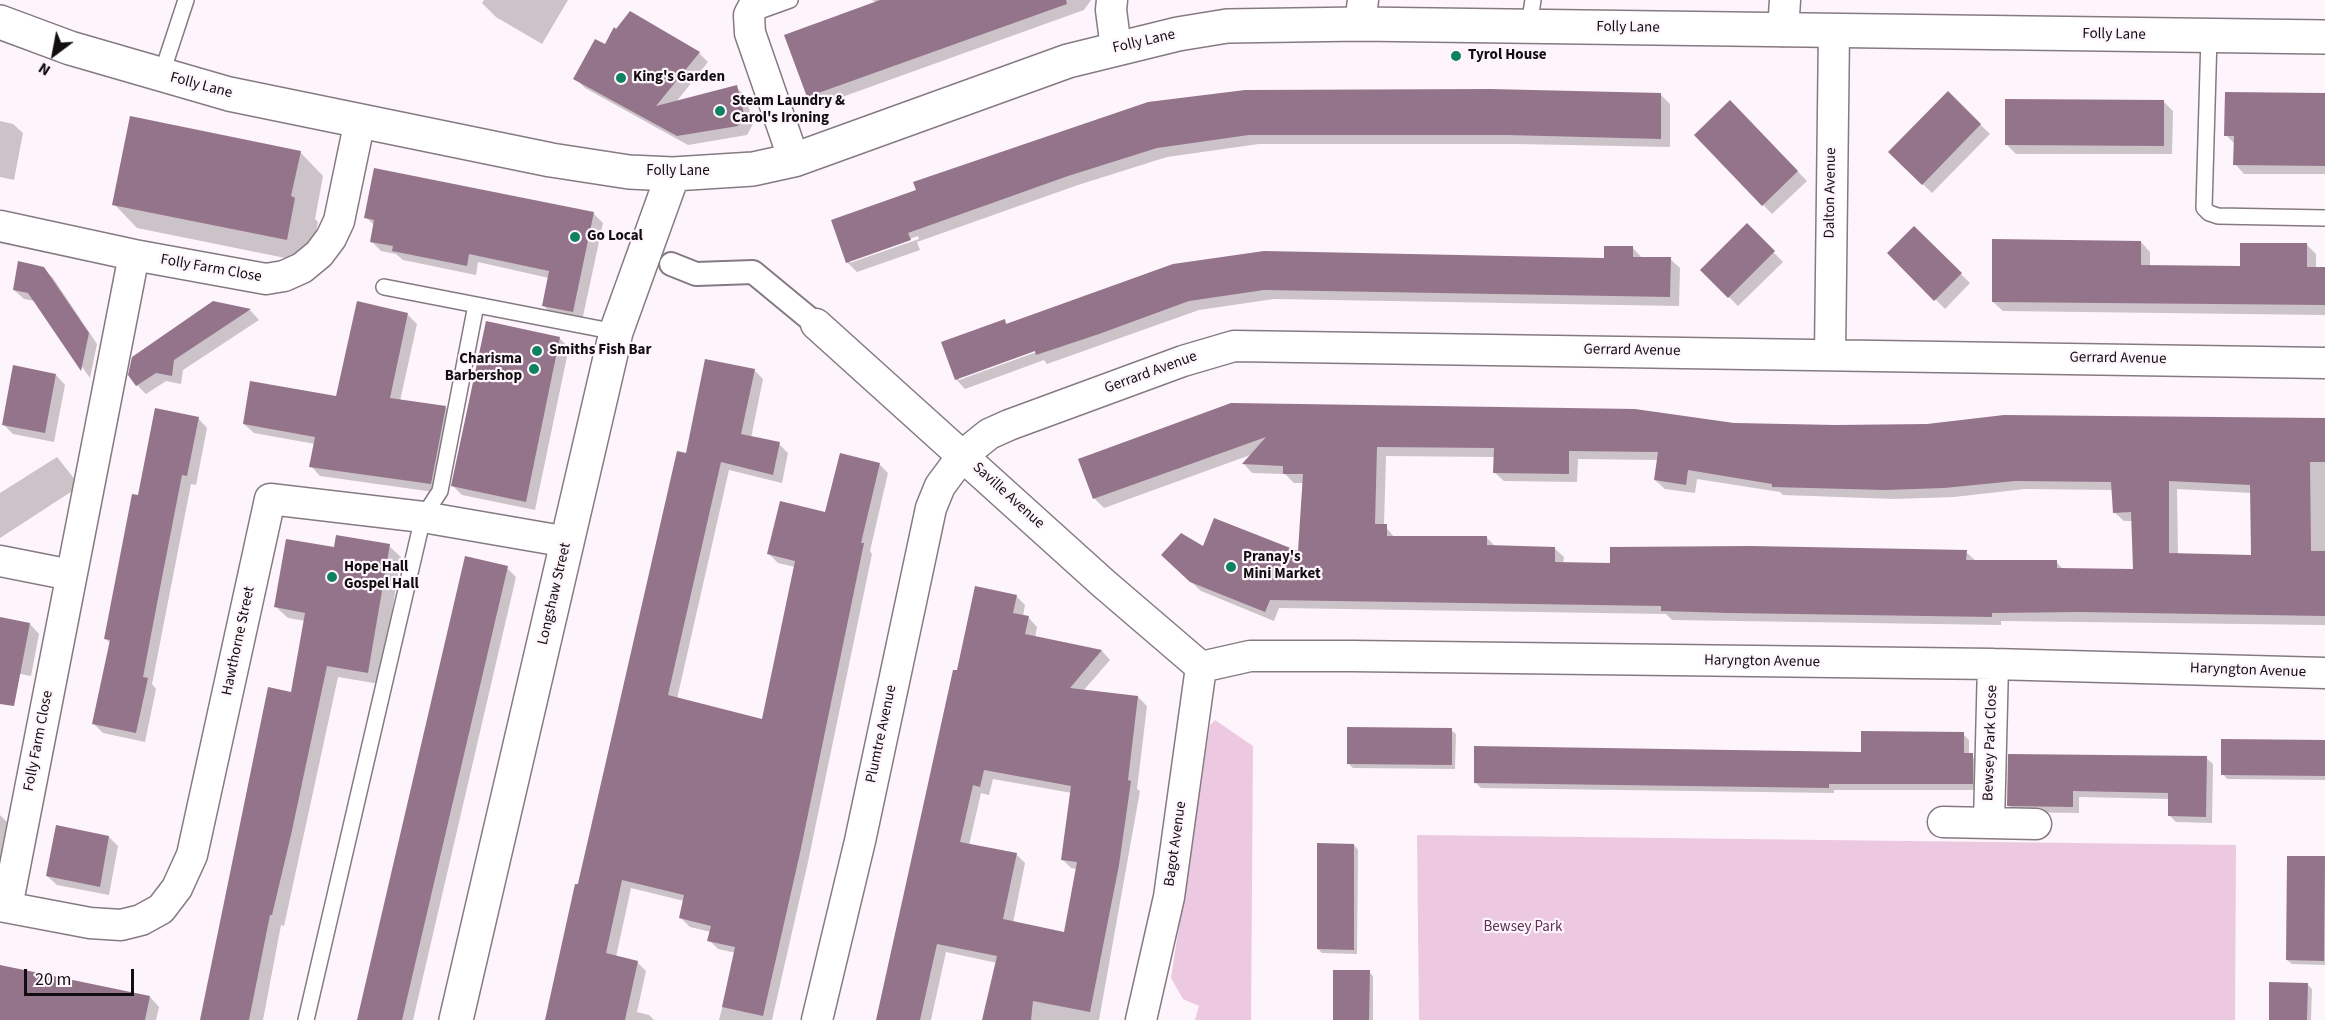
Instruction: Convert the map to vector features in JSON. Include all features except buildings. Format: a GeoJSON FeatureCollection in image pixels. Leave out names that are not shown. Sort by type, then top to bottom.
{"type":"FeatureCollection","features":[{"type":"Feature","properties":{"kind":"street"},"geometry":{"type":"LineString","coordinates":[[1112,0],[1111,10],[1116,48]]}},
{"type":"Feature","properties":{"kind":"street"},"geometry":{"type":"LineString","coordinates":[[753,8],[750,33],[794,160]]}},
{"type":"Feature","properties":{"kind":"street","name":"Folly Lane"},"geometry":{"type":"LineString","coordinates":[[0,22],[70,48],[229,94],[592,168],[673,174],[753,168],[794,160],[1068,61],[1116,48],[1227,26],[1362,12],[1784,15],[1834,32],[2325,37]]}},
{"type":"Feature","properties":{"kind":"street","name":"Dalton Avenue"},"geometry":{"type":"LineString","coordinates":[[1830,354],[1834,32]]}},
{"type":"Feature","properties":{"kind":"street","name":"Folly Farm Close"},"geometry":{"type":"LineString","coordinates":[[0,226],[134,255],[266,279],[284,276],[302,268],[319,254],[331,238],[339,221],[360,120]]}},
{"type":"Feature","properties":{"kind":"street","name":"Longshaw Street"},"geometry":{"type":"LineString","coordinates":[[456,1020],[616,332],[673,174]]}},
{"type":"Feature","properties":{"kind":"street","name":"Folly Farm Close"},"geometry":{"type":"LineString","coordinates":[[3,907],[134,255]]}},
{"type":"Feature","properties":{"kind":"street"},"geometry":{"type":"LineString","coordinates":[[671,264],[696,274],[753,272],[816,324]]}},
{"type":"Feature","properties":{"kind":"street","name":"Saville Avenue"},"geometry":{"type":"LineString","coordinates":[[816,324],[1103,583],[1201,667]]}},
{"type":"Feature","properties":{"kind":"street","name":"Gerrard Avenue"},"geometry":{"type":"LineString","coordinates":[[963,455],[989,434],[1009,424],[1183,361],[1234,346],[2325,363]]}},
{"type":"Feature","properties":{"kind":"street","name":"Plumtre Avenue"},"geometry":{"type":"LineString","coordinates":[[817,1020],[860,842],[931,508],[940,486],[963,455]]}},
{"type":"Feature","properties":{"kind":"street","name":"Hawthorne Street"},"geometry":{"type":"LineString","coordinates":[[3,907],[90,923],[121,925],[141,920],[161,909],[177,888],[192,855],[270,499],[423,517],[568,542]]}},
{"type":"Feature","properties":{"kind":"street"},"geometry":{"type":"LineString","coordinates":[[0,561],[71,575]]}},
{"type":"Feature","properties":{"kind":"street","name":"Haryngton Avenue"},"geometry":{"type":"LineString","coordinates":[[1201,667],[1250,656],[1993,664],[2325,673]]}},
{"type":"Feature","properties":{"kind":"street","name":"Bewsey Park Close"},"geometry":{"type":"LineString","coordinates":[[1989,823],[1993,664]]}},
{"type":"Feature","properties":{"kind":"street","name":"Bagot Avenue"},"geometry":{"type":"LineString","coordinates":[[1141,1020],[1169,897],[1201,667]]}},
{"type":"Feature","properties":{"kind":"street","name":"Bewsey Park Close"},"geometry":{"type":"LineString","coordinates":[[1943,822],[2036,824]]}},
{"type":"Feature","properties":{"kind":"lane"},"geometry":{"type":"LineString","coordinates":[[161,76],[186,0]]}},
{"type":"Feature","properties":{"kind":"lane"},"geometry":{"type":"LineString","coordinates":[[753,8],[790,0]]}},
{"type":"Feature","properties":{"kind":"lane"},"geometry":{"type":"LineString","coordinates":[[2209,36],[2204,207],[2209,213],[2218,216],[2325,218]]}},
{"type":"Feature","properties":{"kind":"lane"},"geometry":{"type":"LineString","coordinates":[[384,287],[616,332]]}},
{"type":"Feature","properties":{"kind":"lane"},"geometry":{"type":"LineString","coordinates":[[306,1020],[423,517],[440,491],[476,305]]}},
{"type":"Feature","properties":{"kind":"green space"},"geometry":{"type":"Polygon","coordinates":[[[1215,720],[1253,746],[1251,1020],[1195,1020],[1199,1006],[1183,999],[1171,978],[1210,725],[1215,720]]]}},
{"type":"Feature","properties":{"kind":"green space","name":"Bewsey Park"},"geometry":{"type":"Polygon","coordinates":[[[1417,835],[2236,845],[2235,1020],[1419,1020],[1417,835]]]}},
{"type":"Feature","properties":{"kind":"place","name":"Tyrol House"},"geometry":{"type":"Point","coordinates":[1456,56]}},
{"type":"Feature","properties":{"kind":"place","name":"King's Garden"},"geometry":{"type":"Point","coordinates":[621,78]}},
{"type":"Feature","properties":{"kind":"place","name":"Steam Laundry & Carol's Ironing"},"geometry":{"type":"Point","coordinates":[720,111]}},
{"type":"Feature","properties":{"kind":"place","name":"Go Local"},"geometry":{"type":"Point","coordinates":[575,237]}},
{"type":"Feature","properties":{"kind":"place","name":"Smiths Fish Bar"},"geometry":{"type":"Point","coordinates":[537,351]}},
{"type":"Feature","properties":{"kind":"place","name":"Charisma Barbershop"},"geometry":{"type":"Point","coordinates":[534,369]}},
{"type":"Feature","properties":{"kind":"place","name":"Pranay's Mini Market"},"geometry":{"type":"Point","coordinates":[1231,567]}},
{"type":"Feature","properties":{"kind":"place","name":"Hope Hall Gospel Hall"},"geometry":{"type":"Point","coordinates":[332,577]}}]}
